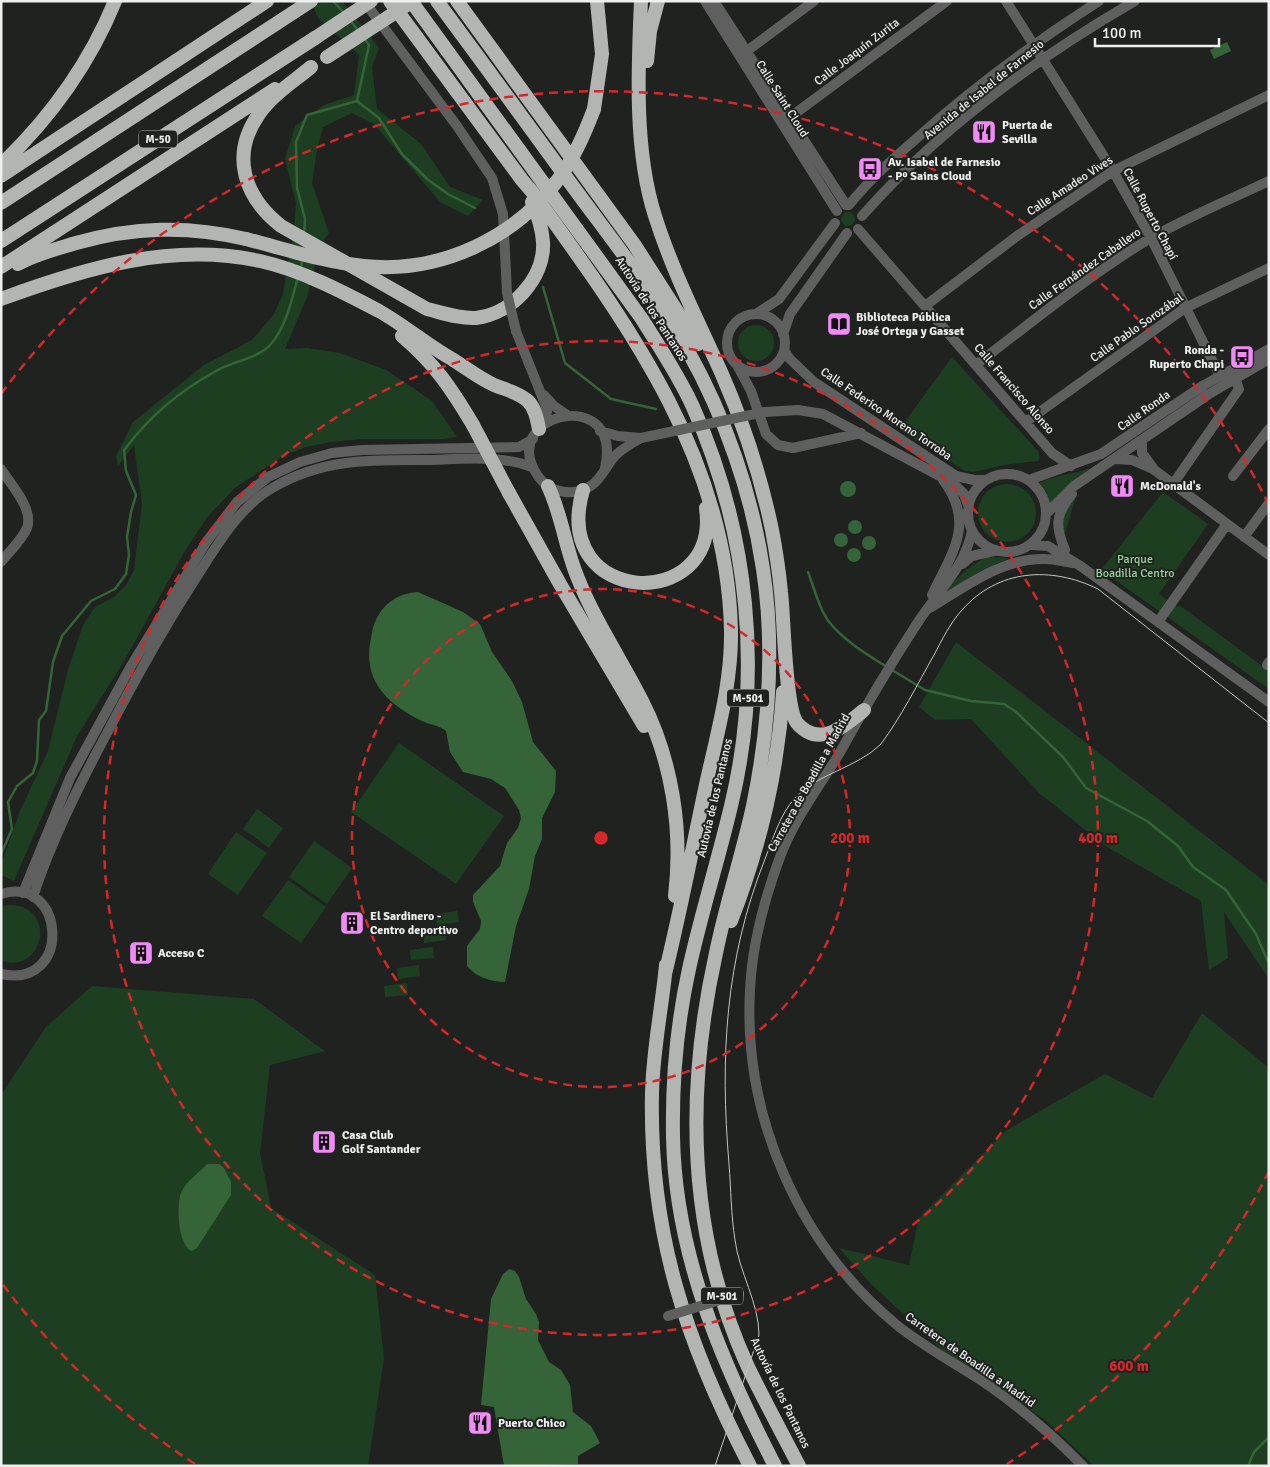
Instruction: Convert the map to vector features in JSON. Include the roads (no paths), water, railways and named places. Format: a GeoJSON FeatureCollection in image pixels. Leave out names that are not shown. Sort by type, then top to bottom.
{"type":"FeatureCollection","features":[{"type":"Feature","properties":{"kind":"highway"},"geometry":{"type":"LineString","coordinates":[[1,176],[267,1]]}},
{"type":"Feature","properties":{"kind":"highway","name":"M-50"},"geometry":{"type":"LineString","coordinates":[[1,203],[311,1]]}},
{"type":"Feature","properties":{"kind":"highway","name":"M-50"},"geometry":{"type":"LineString","coordinates":[[1,241],[371,1]]}},
{"type":"Feature","properties":{"kind":"highway"},"geometry":{"type":"LineString","coordinates":[[390,1],[562,233],[641,349],[678,418],[710,499],[728,582],[731,632],[726,690],[665,974]]}},
{"type":"Feature","properties":{"kind":"highway","name":"M-50"},"geometry":{"type":"LineString","coordinates":[[1,267],[267,93],[311,68],[412,1]]}},
{"type":"Feature","properties":{"kind":"highway","name":"Autovía de los Pantanos"},"geometry":{"type":"LineString","coordinates":[[412,1],[647,326],[693,407],[716,465],[730,511],[742,570],[747,634],[748,688],[743,746],[732,805],[689,969],[679,1025],[674,1085],[673,1139],[688,1251],[706,1313],[731,1379],[775,1466]]}},
{"type":"Feature","properties":{"kind":"highway","name":"Autovía de los Pantanos"},"geometry":{"type":"LineString","coordinates":[[437,1],[625,257],[688,351],[735,457],[750,503],[763,568],[770,636],[769,689],[763,752],[752,808],[716,953],[699,1045],[695,1112],[696,1162],[708,1243],[725,1307],[747,1364],[799,1466]]}},
{"type":"Feature","properties":{"kind":"highway"},"geometry":{"type":"LineString","coordinates":[[457,1],[634,244],[691,330],[741,426]]}},
{"type":"Feature","properties":{"kind":"highway"},"geometry":{"type":"LineString","coordinates":[[1,272],[25,260],[57,248],[102,236],[135,230],[192,229],[246,239],[332,262],[366,267],[424,264],[465,251],[505,230],[544,196],[576,151],[594,109],[600,82],[602,54],[597,1]]}},
{"type":"Feature","properties":{"kind":"highway"},"geometry":{"type":"LineString","coordinates":[[641,1],[638,82],[645,168],[654,214],[689,304],[733,402],[758,474],[776,550],[790,706],[794,719],[798,725],[818,735],[829,734],[841,730],[864,710]]}},
{"type":"Feature","properties":{"kind":"highway"},"geometry":{"type":"LineString","coordinates":[[642,126],[650,31],[658,1]]}},
{"type":"Feature","properties":{"kind":"highway"},"geometry":{"type":"LineString","coordinates":[[1,165],[30,137],[67,91],[93,49],[113,5]]}},
{"type":"Feature","properties":{"kind":"highway"},"geometry":{"type":"LineString","coordinates":[[311,68],[268,103],[258,115],[246,143],[244,167],[251,193],[264,212],[281,226],[427,309],[454,316],[476,318],[499,312],[520,298],[540,265],[543,243],[540,220],[522,180]]}},
{"type":"Feature","properties":{"kind":"highway"},"geometry":{"type":"LineString","coordinates":[[1,299],[63,276],[146,258],[184,254],[260,261],[317,281],[380,312],[438,352],[492,384],[518,394],[529,402],[536,414],[539,431]]}},
{"type":"Feature","properties":{"kind":"highway"},"geometry":{"type":"LineString","coordinates":[[358,302],[423,354],[447,382],[473,425],[560,584],[644,724],[672,796]]}},
{"type":"Feature","properties":{"kind":"highway"},"geometry":{"type":"LineString","coordinates":[[583,490],[578,514],[579,528],[586,549],[596,565],[620,580],[634,584],[655,582],[684,570],[697,557],[706,534],[708,516],[702,480]]}},
{"type":"Feature","properties":{"kind":"highway"},"geometry":{"type":"LineString","coordinates":[[548,486],[557,505],[577,575],[595,615],[643,703],[661,746],[672,796],[677,829],[677,870],[665,974],[655,1038],[652,1093],[656,1196],[666,1256],[685,1320],[709,1384],[750,1466]]}},
{"type":"Feature","properties":{"kind":"highway"},"geometry":{"type":"LineString","coordinates":[[716,953],[722,944],[747,880],[767,811],[777,756],[785,645]]}},
{"type":"Feature","properties":{"kind":"street"},"geometry":{"type":"LineString","coordinates":[[364,1],[457,126],[492,178],[501,202],[506,232],[506,293],[516,331],[540,387],[547,412],[530,458],[538,478],[548,486],[559,491],[571,493],[583,490],[596,481],[623,448],[641,438]]}},
{"type":"Feature","properties":{"kind":"street","name":"Calle Saint Cloud"},"geometry":{"type":"LineString","coordinates":[[705,1],[743,54],[786,120],[848,205]]}},
{"type":"Feature","properties":{"kind":"street","name":"Calle Saint Cloud"},"geometry":{"type":"LineString","coordinates":[[714,1],[743,54]]}},
{"type":"Feature","properties":{"kind":"street"},"geometry":{"type":"LineString","coordinates":[[743,54],[814,1]]}},
{"type":"Feature","properties":{"kind":"street","name":"Calle Joaquín Zurita"},"geometry":{"type":"LineString","coordinates":[[786,120],[946,1]]}},
{"type":"Feature","properties":{"kind":"street","name":"Calle Ruperto Chapí"},"geometry":{"type":"LineString","coordinates":[[1006,1],[1113,171],[1151,238],[1220,376]]}},
{"type":"Feature","properties":{"kind":"street","name":"Avenida de Isabel de Farnesio"},"geometry":{"type":"LineString","coordinates":[[848,205],[876,174],[937,121],[1034,44],[1099,1]]}},
{"type":"Feature","properties":{"kind":"street","name":"Avenida de Isabel de Farnesio"},"geometry":{"type":"LineString","coordinates":[[862,216],[881,194],[948,133],[1042,58],[1135,1]]}},
{"type":"Feature","properties":{"kind":"street","name":"Calle Amadeo Vives"},"geometry":{"type":"LineString","coordinates":[[925,306],[1017,236],[1113,171],[1269,95]]}},
{"type":"Feature","properties":{"kind":"street","name":"Calle Saint Cloud"},"geometry":{"type":"LineString","coordinates":[[786,120],[836,211]]}},
{"type":"Feature","properties":{"kind":"street","name":"Calle Fernández Caballero"},"geometry":{"type":"LineString","coordinates":[[977,364],[1059,300],[1151,238],[1269,181]]}},
{"type":"Feature","properties":{"kind":"street"},"geometry":{"type":"LineString","coordinates":[[737,365],[750,371],[765,370],[777,362],[784,350],[783,334],[790,314],[847,233],[858,229],[862,216],[857,208],[848,205],[836,211],[835,223],[779,299],[756,314],[741,318],[731,329],[727,344],[732,359],[751,391],[766,434],[778,445],[793,448],[862,433]]}},
{"type":"Feature","properties":{"kind":"street"},"geometry":{"type":"LineString","coordinates":[[835,223],[839,230],[847,233]]}},
{"type":"Feature","properties":{"kind":"street","name":"Calle Francisco Alonso"},"geometry":{"type":"LineString","coordinates":[[858,229],[1052,452],[1072,466]]}},
{"type":"Feature","properties":{"kind":"street","name":"Calle Pablo Sorozábal"},"geometry":{"type":"LineString","coordinates":[[1027,421],[1185,308],[1269,268]]}},
{"type":"Feature","properties":{"kind":"street"},"geometry":{"type":"LineString","coordinates":[[756,314],[771,318],[783,334]]}},
{"type":"Feature","properties":{"kind":"street","name":"Calle Ronda"},"geometry":{"type":"LineString","coordinates":[[1029,480],[1072,466],[1118,445],[1171,406],[1269,349]]}},
{"type":"Feature","properties":{"kind":"street","name":"Calle Federico Moreno Torroba"},"geometry":{"type":"LineString","coordinates":[[784,350],[789,358],[814,382],[956,476],[974,480],[986,480]]}},
{"type":"Feature","properties":{"kind":"street","name":"Calle Ronda"},"geometry":{"type":"LineString","coordinates":[[1045,520],[1074,486],[1235,378],[1269,359]]}},
{"type":"Feature","properties":{"kind":"street"},"geometry":{"type":"LineString","coordinates":[[1173,484],[1239,389],[1235,378]]}},
{"type":"Feature","properties":{"kind":"street"},"geometry":{"type":"LineString","coordinates":[[540,387],[548,400],[567,415]]}},
{"type":"Feature","properties":{"kind":"street"},"geometry":{"type":"LineString","coordinates":[[600,431],[618,436],[641,438],[765,412],[811,411],[830,417],[922,466],[958,488],[968,505],[969,522],[972,530],[986,546],[995,551],[1014,552],[1030,545],[1048,546],[1079,564],[1269,702]]}},
{"type":"Feature","properties":{"kind":"street"},"geometry":{"type":"LineString","coordinates":[[23,893],[70,778],[131,666],[207,541],[237,502],[268,477],[300,462],[332,453],[362,450],[519,447],[555,418],[567,415],[580,416],[591,422],[600,431],[606,442],[608,456],[605,468]]}},
{"type":"Feature","properties":{"kind":"street"},"geometry":{"type":"LineString","coordinates":[[1233,476],[1269,429]]}},
{"type":"Feature","properties":{"kind":"street"},"geometry":{"type":"LineString","coordinates":[[1142,440],[1145,459]]}},
{"type":"Feature","properties":{"kind":"street","name":"Calle Francisco Alonso"},"geometry":{"type":"LineString","coordinates":[[1052,452],[1056,464],[1054,472]]}},
{"type":"Feature","properties":{"kind":"street"},"geometry":{"type":"LineString","coordinates":[[1125,453],[1134,452],[1145,459],[1173,484],[1269,555]]}},
{"type":"Feature","properties":{"kind":"street"},"geometry":{"type":"LineString","coordinates":[[33,897],[41,872],[84,776],[130,688],[169,619],[243,510],[272,488],[302,472],[333,464],[362,461],[460,459],[516,461],[532,467]]}},
{"type":"Feature","properties":{"kind":"street"},"geometry":{"type":"LineString","coordinates":[[1116,459],[1132,460],[1153,468]]}},
{"type":"Feature","properties":{"kind":"street"},"geometry":{"type":"LineString","coordinates":[[922,466],[956,476]]}},
{"type":"Feature","properties":{"kind":"street"},"geometry":{"type":"LineString","coordinates":[[1,469],[26,509],[28,519],[27,528],[1,562]]}},
{"type":"Feature","properties":{"kind":"street"},"geometry":{"type":"LineString","coordinates":[[968,505],[978,487],[994,476],[1012,474],[1029,480],[1042,495],[1045,520],[1065,550],[1079,564]]}},
{"type":"Feature","properties":{"kind":"street"},"geometry":{"type":"LineString","coordinates":[[924,612],[960,532],[961,516],[958,503],[941,477]]}},
{"type":"Feature","properties":{"kind":"street"},"geometry":{"type":"LineString","coordinates":[[1065,550],[1058,533],[1059,516],[1069,498],[1087,477]]}},
{"type":"Feature","properties":{"kind":"street"},"geometry":{"type":"LineString","coordinates":[[1244,537],[1269,503]]}},
{"type":"Feature","properties":{"kind":"street"},"geometry":{"type":"LineString","coordinates":[[1030,545],[1045,520]]}},
{"type":"Feature","properties":{"kind":"street"},"geometry":{"type":"LineString","coordinates":[[1158,622],[1227,524]]}},
{"type":"Feature","properties":{"kind":"street","name":"Carretera de Boadilla a Madrid"},"geometry":{"type":"LineString","coordinates":[[972,530],[970,544],[956,570],[924,612],[899,651],[781,854],[756,938],[750,989],[753,1072],[764,1125],[790,1190],[829,1254],[897,1325],[1005,1398],[1058,1441],[1083,1466]]}},
{"type":"Feature","properties":{"kind":"street","name":"Carretera de Boadilla a Madrid"},"geometry":{"type":"LineString","coordinates":[[956,570],[972,556],[995,551]]}},
{"type":"Feature","properties":{"kind":"street"},"geometry":{"type":"LineString","coordinates":[[924,612],[984,575],[1008,564],[1046,559],[1079,564]]}},
{"type":"Feature","properties":{"kind":"street"},"geometry":{"type":"LineString","coordinates":[[1,894],[8,892],[23,893],[33,897],[42,904],[52,919],[53,945],[48,957],[37,968],[23,974],[2,976]]}},
{"type":"Feature","properties":{"kind":"street"},"geometry":{"type":"LineString","coordinates":[[668,1316],[739,1294]]}},
{"type":"Feature","properties":{"kind":"waterway"},"geometry":{"type":"LineString","coordinates":[[333,1],[345,14]]}},
{"type":"Feature","properties":{"kind":"waterway"},"geometry":{"type":"LineString","coordinates":[[350,20],[359,32]]}},
{"type":"Feature","properties":{"kind":"waterway"},"geometry":{"type":"LineString","coordinates":[[364,38],[369,45],[357,101],[379,118],[402,154],[427,179],[448,194],[475,208]]}},
{"type":"Feature","properties":{"kind":"waterway"},"geometry":{"type":"LineString","coordinates":[[304,233],[305,219],[297,188],[296,142],[307,115],[357,101]]}},
{"type":"Feature","properties":{"kind":"waterway"},"geometry":{"type":"LineString","coordinates":[[300,270],[303,258]]}},
{"type":"Feature","properties":{"kind":"waterway"},"geometry":{"type":"LineString","coordinates":[[1,854],[12,829],[8,802],[17,786],[33,773],[37,761],[39,720],[46,711],[53,662],[62,636],[91,601],[115,589],[126,574],[129,555],[127,537],[136,495],[126,471],[124,450],[144,426],[189,387],[222,368],[266,349],[276,337],[285,321],[298,277]]}},
{"type":"Feature","properties":{"kind":"waterway"},"geometry":{"type":"LineString","coordinates":[[543,287],[565,363],[611,399],[656,409]]}},
{"type":"Feature","properties":{"kind":"waterway"},"geometry":{"type":"LineString","coordinates":[[808,572],[823,612],[828,620],[851,643],[887,667]]}},
{"type":"Feature","properties":{"kind":"waterway"},"geometry":{"type":"LineString","coordinates":[[892,670],[925,690],[971,701],[1004,704],[1015,711],[1063,757],[1086,788],[1147,821],[1178,846],[1193,867],[1226,890],[1256,934],[1269,964]]}},
{"type":"Feature","properties":{"kind":"waterway"},"geometry":{"type":"LineString","coordinates":[[1248,1466],[1254,1452],[1269,1437]]}},
{"type":"Feature","properties":{"kind":"tram line"},"geometry":{"type":"LineString","coordinates":[[715,1466],[759,1335],[756,1311],[737,1252],[733,1221],[725,1085],[729,1009],[741,934],[752,897],[777,827],[790,804],[814,783],[860,759],[881,744],[902,712],[958,615],[976,596],[1008,579],[1044,575],[1062,577],[1098,589],[1269,723]]}},
{"type":"Feature","properties":{"kind":"place","name":"Puerta de Sevilla"},"geometry":{"type":"Point","coordinates":[984,132]}},
{"type":"Feature","properties":{"kind":"place","name":"Av. Isabel de Farnesio - Pº Sains Cloud"},"geometry":{"type":"Point","coordinates":[870,169]}},
{"type":"Feature","properties":{"kind":"place","name":"Biblioteca Pública José Ortega y Gasset"},"geometry":{"type":"Point","coordinates":[839,324]}},
{"type":"Feature","properties":{"kind":"place","name":"Ronda - Ruperto Chapi"},"geometry":{"type":"Point","coordinates":[1242,357]}},
{"type":"Feature","properties":{"kind":"place","name":"McDonald's"},"geometry":{"type":"Point","coordinates":[1122,486]}},
{"type":"Feature","properties":{"kind":"place","name":"El Sardinero - Centro deportivo"},"geometry":{"type":"Point","coordinates":[352,923]}},
{"type":"Feature","properties":{"kind":"place","name":"Acceso C"},"geometry":{"type":"Point","coordinates":[141,953]}},
{"type":"Feature","properties":{"kind":"place","name":"Casa Club Golf Santander"},"geometry":{"type":"Point","coordinates":[324,1142]}},
{"type":"Feature","properties":{"kind":"place","name":"Puerto Chico"},"geometry":{"type":"Point","coordinates":[480,1423]}},
{"type":"Feature","properties":{"kind":"park label","name":"Parque Boadilla Centro"},"geometry":{"type":"Point","coordinates":[1135,566]}}]}
